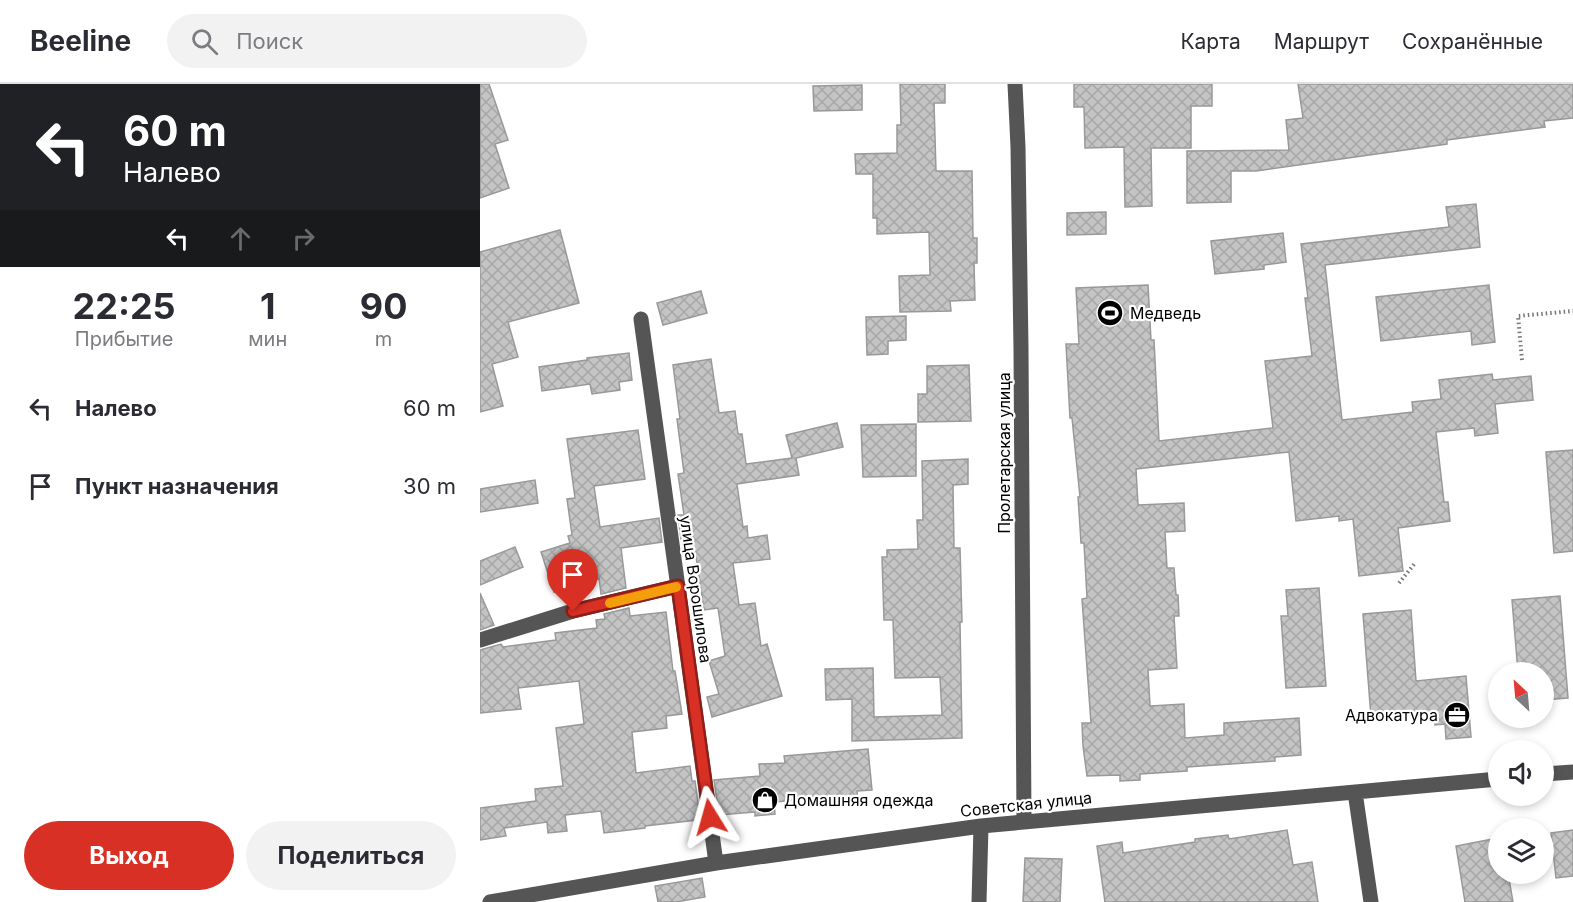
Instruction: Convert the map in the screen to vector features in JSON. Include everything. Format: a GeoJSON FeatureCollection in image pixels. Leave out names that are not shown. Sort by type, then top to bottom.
{"type":"FeatureCollection","features":[{"type":"Feature","properties":{"kind":"street","name":"Пролетарская улица"},"geometry":{"type":"LineString","coordinates":[[1015,84],[1021,337],[1024,822]]}},
{"type":"Feature","properties":{"kind":"street","name":"улица Ворошилова"},"geometry":{"type":"LineString","coordinates":[[641,319],[716,863]]}},
{"type":"Feature","properties":{"kind":"street"},"geometry":{"type":"LineString","coordinates":[[480,640],[573,611],[678,586]]}},
{"type":"Feature","properties":{"kind":"street"},"geometry":{"type":"LineString","coordinates":[[1554,773],[1573,772]]}},
{"type":"Feature","properties":{"kind":"street","name":"Советская улица"},"geometry":{"type":"LineString","coordinates":[[490,902],[716,863],[981,826],[1488,780]]}},
{"type":"Feature","properties":{"kind":"street"},"geometry":{"type":"LineString","coordinates":[[1355,792],[1371,902]]}},
{"type":"Feature","properties":{"kind":"street"},"geometry":{"type":"LineString","coordinates":[[979,902],[981,826]]}},
{"type":"Feature","properties":{"kind":"path"},"geometry":{"type":"LineString","coordinates":[[1522,360],[1518,316],[1573,311]]}},
{"type":"Feature","properties":{"kind":"path"},"geometry":{"type":"LineString","coordinates":[[1400,583],[1416,562]]}},
{"type":"Feature","properties":{"kind":"building"},"geometry":{"type":"Polygon","coordinates":[[[480,84],[489,84],[508,140],[495,144],[509,188],[480,198],[480,84]]]}},
{"type":"Feature","properties":{"kind":"building"},"geometry":{"type":"Polygon","coordinates":[[[900,84],[945,84],[945,103],[934,103],[936,171],[972,171],[973,238],[977,238],[977,263],[974,263],[975,300],[950,301],[951,311],[900,312],[899,276],[930,275],[929,232],[877,234],[877,218],[873,218],[873,174],[856,174],[855,154],[897,153],[897,125],[901,125],[900,84]]]}},
{"type":"Feature","properties":{"kind":"building"},"geometry":{"type":"Polygon","coordinates":[[[1074,84],[1212,84],[1212,106],[1191,106],[1191,148],[1151,148],[1152,206],[1125,207],[1124,147],[1085,148],[1084,107],[1074,107],[1074,84]]]}},
{"type":"Feature","properties":{"kind":"building"},"geometry":{"type":"Polygon","coordinates":[[[1298,84],[1573,84],[1573,118],[1544,121],[1545,127],[1447,140],[1447,144],[1256,171],[1231,171],[1231,202],[1187,203],[1187,151],[1289,150],[1286,120],[1303,118],[1298,84]]]}},
{"type":"Feature","properties":{"kind":"building"},"geometry":{"type":"Polygon","coordinates":[[[862,85],[862,110],[814,111],[813,86],[862,85]]]}},
{"type":"Feature","properties":{"kind":"building"},"geometry":{"type":"Polygon","coordinates":[[[1476,204],[1480,247],[1325,265],[1342,420],[1413,412],[1412,402],[1441,399],[1439,380],[1492,374],[1493,380],[1531,376],[1533,400],[1495,404],[1498,433],[1475,436],[1474,428],[1436,432],[1444,502],[1448,502],[1450,521],[1398,528],[1403,571],[1359,576],[1353,519],[1339,521],[1339,516],[1296,521],[1289,452],[1136,469],[1138,505],[1184,503],[1185,531],[1165,532],[1167,568],[1174,568],[1176,595],[1178,595],[1179,616],[1174,616],[1177,668],[1148,670],[1150,706],[1184,704],[1185,738],[1224,735],[1224,723],[1299,718],[1301,755],[1275,757],[1275,761],[1187,767],[1187,771],[1140,774],[1140,780],[1120,781],[1120,775],[1087,776],[1082,723],[1091,723],[1082,599],[1087,598],[1084,543],[1081,543],[1078,497],[1080,497],[1072,418],[1070,418],[1066,344],[1079,344],[1076,288],[1148,285],[1151,340],[1154,340],[1159,441],[1273,428],[1265,361],[1312,356],[1301,244],[1449,227],[1446,207],[1476,204]]]}},
{"type":"Feature","properties":{"kind":"building"},"geometry":{"type":"Polygon","coordinates":[[[1106,212],[1106,234],[1067,235],[1067,213],[1106,212]]]}},
{"type":"Feature","properties":{"kind":"building"},"geometry":{"type":"Polygon","coordinates":[[[560,230],[579,303],[508,322],[518,357],[492,364],[503,406],[480,412],[480,252],[560,230]]]}},
{"type":"Feature","properties":{"kind":"building"},"geometry":{"type":"Polygon","coordinates":[[[1283,233],[1286,262],[1264,265],[1264,269],[1215,274],[1211,241],[1283,233]]]}},
{"type":"Feature","properties":{"kind":"building"},"geometry":{"type":"Polygon","coordinates":[[[1489,285],[1495,342],[1472,345],[1471,331],[1381,341],[1376,297],[1489,285]]]}},
{"type":"Feature","properties":{"kind":"building"},"geometry":{"type":"Polygon","coordinates":[[[701,291],[707,313],[663,325],[657,303],[701,291]]]}},
{"type":"Feature","properties":{"kind":"building"},"geometry":{"type":"Polygon","coordinates":[[[906,316],[906,340],[888,341],[888,354],[867,355],[866,317],[906,316]]]}},
{"type":"Feature","properties":{"kind":"building"},"geometry":{"type":"Polygon","coordinates":[[[629,353],[632,380],[619,382],[620,390],[592,394],[590,384],[542,391],[539,367],[629,353]]]}},
{"type":"Feature","properties":{"kind":"building"},"geometry":{"type":"Polygon","coordinates":[[[711,359],[719,413],[735,411],[738,434],[742,434],[746,464],[792,458],[786,435],[837,423],[843,447],[796,458],[799,475],[737,484],[743,527],[747,526],[748,538],[767,535],[770,559],[733,563],[739,605],[755,603],[761,646],[767,644],[782,696],[712,717],[707,697],[719,694],[709,661],[725,656],[718,608],[704,610],[696,556],[692,557],[689,538],[681,539],[678,515],[684,515],[678,474],[684,473],[673,365],[711,359]]]}},
{"type":"Feature","properties":{"kind":"building"},"geometry":{"type":"Polygon","coordinates":[[[969,365],[971,421],[918,422],[918,394],[927,394],[927,366],[969,365]]]}},
{"type":"Feature","properties":{"kind":"building"},"geometry":{"type":"Polygon","coordinates":[[[916,424],[916,476],[863,477],[861,425],[916,424]]]}},
{"type":"Feature","properties":{"kind":"building"},"geometry":{"type":"Polygon","coordinates":[[[638,430],[645,479],[594,486],[600,527],[659,518],[662,542],[621,548],[626,588],[601,594],[599,578],[554,592],[541,552],[570,543],[568,536],[572,535],[567,499],[575,498],[567,439],[638,430]]]}},
{"type":"Feature","properties":{"kind":"building"},"geometry":{"type":"Polygon","coordinates":[[[1573,450],[1573,551],[1554,553],[1546,452],[1573,450]]]}},
{"type":"Feature","properties":{"kind":"building"},"geometry":{"type":"Polygon","coordinates":[[[968,459],[968,484],[953,485],[954,548],[960,548],[962,738],[852,741],[852,699],[826,700],[825,669],[873,668],[874,717],[942,715],[940,677],[895,678],[893,620],[884,620],[882,557],[887,557],[887,550],[918,549],[917,520],[923,520],[922,461],[968,459]]]}},
{"type":"Feature","properties":{"kind":"building"},"geometry":{"type":"Polygon","coordinates":[[[535,480],[538,503],[480,512],[480,489],[535,480]]]}},
{"type":"Feature","properties":{"kind":"building"},"geometry":{"type":"Polygon","coordinates":[[[515,547],[523,567],[480,585],[480,561],[515,547]]]}},
{"type":"Feature","properties":{"kind":"building"},"geometry":{"type":"Polygon","coordinates":[[[1319,588],[1326,686],[1286,688],[1281,616],[1288,616],[1286,590],[1319,588]]]}},
{"type":"Feature","properties":{"kind":"building"},"geometry":{"type":"Polygon","coordinates":[[[480,593],[494,625],[480,630],[480,593]]]}},
{"type":"Feature","properties":{"kind":"building"},"geometry":{"type":"Polygon","coordinates":[[[1560,596],[1568,698],[1554,699],[1554,662],[1517,662],[1512,600],[1560,596]]]}},
{"type":"Feature","properties":{"kind":"building"},"geometry":{"type":"Polygon","coordinates":[[[629,608],[630,616],[666,612],[673,671],[675,671],[682,714],[666,716],[667,728],[632,732],[636,773],[690,766],[692,781],[695,781],[700,817],[696,817],[697,820],[604,833],[601,811],[565,815],[567,831],[548,833],[547,822],[504,828],[506,836],[480,840],[480,808],[536,801],[535,789],[563,786],[556,728],[584,724],[579,681],[518,688],[521,709],[480,713],[480,650],[501,644],[503,647],[556,640],[555,633],[597,628],[596,620],[605,619],[604,614],[629,608]]]}},
{"type":"Feature","properties":{"kind":"building"},"geometry":{"type":"Polygon","coordinates":[[[1411,610],[1416,681],[1466,676],[1471,737],[1446,739],[1445,724],[1435,725],[1434,712],[1371,717],[1363,614],[1411,610]]]}},
{"type":"Feature","properties":{"kind":"building"},"geometry":{"type":"Polygon","coordinates":[[[868,749],[872,790],[857,791],[858,804],[835,806],[834,797],[774,802],[775,814],[755,816],[755,812],[719,815],[714,780],[760,776],[759,764],[785,763],[784,756],[868,749]]]}},
{"type":"Feature","properties":{"kind":"building"},"geometry":{"type":"Polygon","coordinates":[[[1287,830],[1293,865],[1312,862],[1318,902],[1105,902],[1097,846],[1122,842],[1123,853],[1195,842],[1195,839],[1228,835],[1229,839],[1287,830]]]}},
{"type":"Feature","properties":{"kind":"building"},"geometry":{"type":"Polygon","coordinates":[[[1573,830],[1573,876],[1556,878],[1554,833],[1573,830]]]}},
{"type":"Feature","properties":{"kind":"building"},"geometry":{"type":"Polygon","coordinates":[[[1488,840],[1488,884],[1510,884],[1513,902],[1465,902],[1456,846],[1488,840]]]}},
{"type":"Feature","properties":{"kind":"building"},"geometry":{"type":"Polygon","coordinates":[[[1025,858],[1062,859],[1060,902],[1023,902],[1025,858]]]}},
{"type":"Feature","properties":{"kind":"building"},"geometry":{"type":"Polygon","coordinates":[[[702,878],[705,897],[676,902],[658,902],[655,886],[702,878]]]}},
{"type":"Feature","properties":{"kind":"slow traffic"},"geometry":{"type":"LineString","coordinates":[[610,603],[676,587]]}},
{"type":"Feature","properties":{"kind":"place","name":"Медведь"},"geometry":{"type":"Point","coordinates":[1110,313]}},
{"type":"Feature","properties":{"kind":"place","name":"Адвокатура"},"geometry":{"type":"Point","coordinates":[1457,715]}},
{"type":"Feature","properties":{"kind":"place","name":"Домашняя одежда"},"geometry":{"type":"Point","coordinates":[765,800]}},
{"type":"Feature","properties":{"kind":"route"},"geometry":{"type":"LineString","coordinates":[[573,611],[678,586],[710,817]]}}]}
